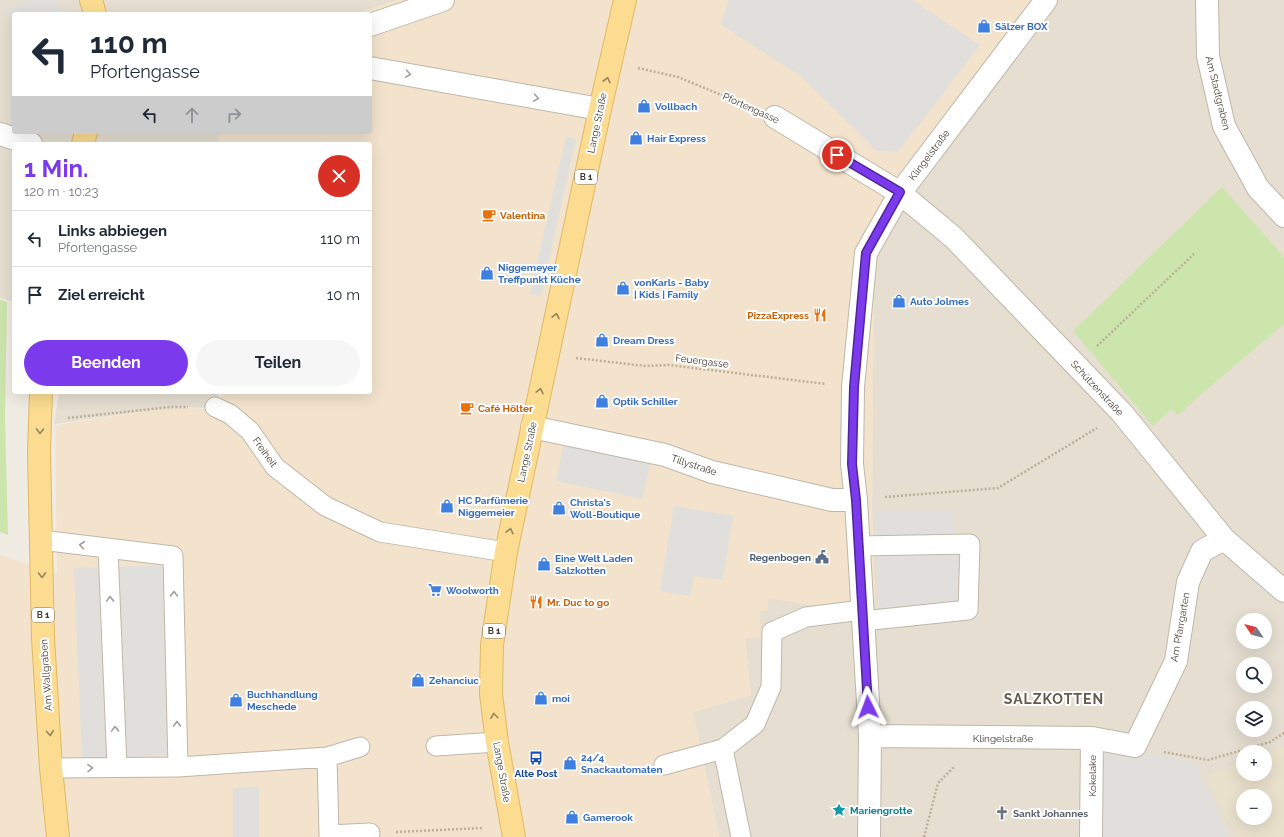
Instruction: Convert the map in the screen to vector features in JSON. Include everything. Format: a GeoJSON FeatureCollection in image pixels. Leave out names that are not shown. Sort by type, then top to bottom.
{"type":"FeatureCollection","features":[{"type":"Feature","properties":{"kind":"main road"},"geometry":{"type":"LineString","coordinates":[[91,0],[94,12]]}},
{"type":"Feature","properties":{"kind":"main road","name":"Lange Straße"},"geometry":{"type":"LineString","coordinates":[[513,832],[497,742],[491,694],[492,645],[506,552],[600,109],[625,0]]}},
{"type":"Feature","properties":{"kind":"main road","name":"Am Wallgraben"},"geometry":{"type":"LineString","coordinates":[[41,394],[41,540],[44,646],[51,768],[58,837]]}},
{"type":"Feature","properties":{"kind":"street"},"geometry":{"type":"LineString","coordinates":[[372,24],[443,0]]}},
{"type":"Feature","properties":{"kind":"street","name":"Klingelstraße"},"geometry":{"type":"LineString","coordinates":[[869,837],[870,736],[856,500],[852,464],[854,387],[866,253],[900,192],[1046,0]]}},
{"type":"Feature","properties":{"kind":"street","name":"Am Stadtgraben"},"geometry":{"type":"LineString","coordinates":[[1207,0],[1208,56],[1224,126],[1258,188],[1284,216]]}},
{"type":"Feature","properties":{"kind":"street"},"geometry":{"type":"LineString","coordinates":[[372,68],[600,109]]}},
{"type":"Feature","properties":{"kind":"street","name":"Pfortengasse"},"geometry":{"type":"LineString","coordinates":[[774,117],[900,192]]}},
{"type":"Feature","properties":{"kind":"street"},"geometry":{"type":"LineString","coordinates":[[0,134],[25,142]]}},
{"type":"Feature","properties":{"kind":"street","name":"Schützenstraße"},"geometry":{"type":"LineString","coordinates":[[900,192],[954,238],[1122,414],[1224,540],[1284,591]]}},
{"type":"Feature","properties":{"kind":"street","name":"Tillystraße"},"geometry":{"type":"LineString","coordinates":[[532,427],[665,455],[712,472],[832,500],[856,500]]}},
{"type":"Feature","properties":{"kind":"street","name":"Am Pfarrgarten"},"geometry":{"type":"LineString","coordinates":[[1135,746],[1176,661],[1188,582],[1202,551],[1224,540]]}},
{"type":"Feature","properties":{"kind":"street","name":"Klingelstraße"},"geometry":{"type":"LineString","coordinates":[[870,736],[1092,738],[1135,746]]}},
{"type":"Feature","properties":{"kind":"street","name":"Kokelake"},"geometry":{"type":"LineString","coordinates":[[1092,738],[1092,837]]}},
{"type":"Feature","properties":{"kind":"lane","name":"Freiheit"},"geometry":{"type":"LineString","coordinates":[[215,407],[230,414],[250,431],[274,467],[325,506],[380,532],[506,552]]}},
{"type":"Feature","properties":{"kind":"lane"},"geometry":{"type":"LineString","coordinates":[[41,540],[173,556],[178,767]]}},
{"type":"Feature","properties":{"kind":"lane"},"geometry":{"type":"LineString","coordinates":[[664,765],[723,749],[755,724],[771,687],[772,632],[806,616],[968,610],[970,544],[859,546]]}},
{"type":"Feature","properties":{"kind":"lane"},"geometry":{"type":"LineString","coordinates":[[108,548],[117,768]]}},
{"type":"Feature","properties":{"kind":"lane"},"geometry":{"type":"LineString","coordinates":[[436,746],[497,742]]}},
{"type":"Feature","properties":{"kind":"lane"},"geometry":{"type":"LineString","coordinates":[[51,768],[178,767],[327,757],[360,747]]}},
{"type":"Feature","properties":{"kind":"lane"},"geometry":{"type":"LineString","coordinates":[[723,749],[741,837]]}},
{"type":"Feature","properties":{"kind":"lane"},"geometry":{"type":"LineString","coordinates":[[327,757],[330,835],[370,833]]}},
{"type":"Feature","properties":{"kind":"path","name":"Pfortengasse"},"geometry":{"type":"LineString","coordinates":[[611,61],[678,77],[774,117]]}},
{"type":"Feature","properties":{"kind":"path"},"geometry":{"type":"LineString","coordinates":[[1076,366],[1194,254]]}},
{"type":"Feature","properties":{"kind":"path","name":"Feuergasse"},"geometry":{"type":"LineString","coordinates":[[548,355],[645,366],[669,365],[854,387]]}},
{"type":"Feature","properties":{"kind":"path"},"geometry":{"type":"LineString","coordinates":[[40,422],[171,407],[215,407]]}},
{"type":"Feature","properties":{"kind":"path"},"geometry":{"type":"LineString","coordinates":[[856,500],[998,488],[1122,414]]}},
{"type":"Feature","properties":{"kind":"path"},"geometry":{"type":"LineString","coordinates":[[1135,746],[1208,760],[1270,742],[1284,733]]}},
{"type":"Feature","properties":{"kind":"path"},"geometry":{"type":"LineString","coordinates":[[924,837],[938,783],[957,765],[960,737]]}},
{"type":"Feature","properties":{"kind":"path"},"geometry":{"type":"LineString","coordinates":[[370,833],[513,832]]}},
{"type":"Feature","properties":{"kind":"shaded area"},"geometry":{"type":"Polygon","coordinates":[[[0,0],[397,0],[362,12],[12,12],[12,134],[219,134],[219,142],[12,142],[12,301],[0,298],[0,0]]]}},
{"type":"Feature","properties":{"kind":"shaded area"},"geometry":{"type":"Polygon","coordinates":[[[31,0],[59,0],[62,12],[12,12],[12,25],[6,9],[31,0]]]}},
{"type":"Feature","properties":{"kind":"shaded area"},"geometry":{"type":"Polygon","coordinates":[[[397,0],[1054,0],[874,247],[872,512],[875,601],[823,607],[769,598],[767,611],[760,611],[761,638],[745,638],[751,695],[693,712],[719,837],[0,837],[0,555],[57,574],[55,425],[174,407],[219,410],[222,394],[372,394],[372,142],[220,142],[219,134],[372,134],[372,12],[362,12],[397,0]]]}},
{"type":"Feature","properties":{"kind":"shaded area"},"geometry":{"type":"Polygon","coordinates":[[[728,0],[913,0],[980,45],[898,152],[877,151],[802,77],[721,25],[728,0]]]}},
{"type":"Feature","properties":{"kind":"shaded area"},"geometry":{"type":"Polygon","coordinates":[[[1054,0],[1284,0],[1284,837],[719,837],[693,712],[751,695],[745,638],[769,598],[823,607],[875,601],[872,512],[874,247],[1054,0]]]}},
{"type":"Feature","properties":{"kind":"shaded area"},"geometry":{"type":"Polygon","coordinates":[[[566,136],[576,139],[541,296],[530,294],[566,136]]]}},
{"type":"Feature","properties":{"kind":"shaded area"},"geometry":{"type":"Polygon","coordinates":[[[59,394],[219,394],[217,408],[174,407],[54,424],[59,394]]]}},
{"type":"Feature","properties":{"kind":"shaded area"},"geometry":{"type":"Polygon","coordinates":[[[564,442],[651,461],[642,499],[556,481],[564,442]]]}},
{"type":"Feature","properties":{"kind":"shaded area"},"geometry":{"type":"Polygon","coordinates":[[[674,506],[733,516],[723,580],[694,576],[690,596],[660,591],[674,506]]]}},
{"type":"Feature","properties":{"kind":"shaded area"},"geometry":{"type":"Polygon","coordinates":[[[955,509],[956,538],[974,538],[977,621],[879,625],[875,512],[955,509]]]}},
{"type":"Feature","properties":{"kind":"shaded area"},"geometry":{"type":"Polygon","coordinates":[[[169,565],[176,755],[82,759],[74,568],[169,565]]]}},
{"type":"Feature","properties":{"kind":"shaded area"},"geometry":{"type":"Polygon","coordinates":[[[1096,743],[1194,762],[1230,837],[1096,837],[1096,743]]]}},
{"type":"Feature","properties":{"kind":"shaded area"},"geometry":{"type":"Polygon","coordinates":[[[1284,746],[1284,837],[1237,837],[1206,776],[1236,765],[1236,781],[1272,781],[1272,750],[1284,746]]]}},
{"type":"Feature","properties":{"kind":"shaded area"},"geometry":{"type":"Polygon","coordinates":[[[259,787],[259,837],[233,837],[233,788],[259,787]]]}},
{"type":"Feature","properties":{"kind":"green space"},"geometry":{"type":"Polygon","coordinates":[[[1222,187],[1284,257],[1284,324],[1178,415],[1171,409],[1153,426],[1073,331],[1222,187]]]}},
{"type":"Feature","properties":{"kind":"green space"},"geometry":{"type":"Polygon","coordinates":[[[0,300],[7,302],[5,416],[8,535],[0,532],[0,300]]]}},
{"type":"Feature","properties":{"kind":"place","name":"Sälzer BOX"},"geometry":{"type":"Point","coordinates":[984,26]}},
{"type":"Feature","properties":{"kind":"place","name":"Vollbach"},"geometry":{"type":"Point","coordinates":[644,106]}},
{"type":"Feature","properties":{"kind":"place","name":"Hair Express"},"geometry":{"type":"Point","coordinates":[636,138]}},
{"type":"Feature","properties":{"kind":"place","name":"Valentina"},"geometry":{"type":"Point","coordinates":[489,215]}},
{"type":"Feature","properties":{"kind":"place","name":"Niggemeyer Treffpunkt Küche"},"geometry":{"type":"Point","coordinates":[487,273]}},
{"type":"Feature","properties":{"kind":"place","name":"vonKarls - Baby | Kids | Family"},"geometry":{"type":"Point","coordinates":[623,288]}},
{"type":"Feature","properties":{"kind":"place","name":"Auto Jolmes"},"geometry":{"type":"Point","coordinates":[899,301]}},
{"type":"Feature","properties":{"kind":"place","name":"PizzaExpress"},"geometry":{"type":"Point","coordinates":[820,315]}},
{"type":"Feature","properties":{"kind":"place","name":"Dream Dress"},"geometry":{"type":"Point","coordinates":[602,340]}},
{"type":"Feature","properties":{"kind":"place","name":"Optik Schiller"},"geometry":{"type":"Point","coordinates":[602,401]}},
{"type":"Feature","properties":{"kind":"place","name":"Café Hölter"},"geometry":{"type":"Point","coordinates":[467,408]}},
{"type":"Feature","properties":{"kind":"place","name":"HC Parfümerie Niggemeier"},"geometry":{"type":"Point","coordinates":[447,506]}},
{"type":"Feature","properties":{"kind":"place","name":"Christa's Woll-Boutique"},"geometry":{"type":"Point","coordinates":[559,508]}},
{"type":"Feature","properties":{"kind":"place","name":"Regenbogen"},"geometry":{"type":"Point","coordinates":[822,557]}},
{"type":"Feature","properties":{"kind":"place","name":"Eine Welt Laden Salzkotten"},"geometry":{"type":"Point","coordinates":[544,564]}},
{"type":"Feature","properties":{"kind":"place","name":"Woolworth"},"geometry":{"type":"Point","coordinates":[435,590]}},
{"type":"Feature","properties":{"kind":"place","name":"Mr. Duc to go"},"geometry":{"type":"Point","coordinates":[536,602]}},
{"type":"Feature","properties":{"kind":"place","name":"Zehanciuc"},"geometry":{"type":"Point","coordinates":[418,680]}},
{"type":"Feature","properties":{"kind":"place","name":"moi"},"geometry":{"type":"Point","coordinates":[541,698]}},
{"type":"Feature","properties":{"kind":"place","name":"Buchhandlung Meschede"},"geometry":{"type":"Point","coordinates":[236,700]}},
{"type":"Feature","properties":{"kind":"place","name":"Alte Post"},"geometry":{"type":"Point","coordinates":[536,758]}},
{"type":"Feature","properties":{"kind":"place","name":"24/4 Snackautomaten"},"geometry":{"type":"Point","coordinates":[570,763]}},
{"type":"Feature","properties":{"kind":"place","name":"Mariengrotte"},"geometry":{"type":"Point","coordinates":[839,810]}},
{"type":"Feature","properties":{"kind":"place","name":"Sankt Johannes"},"geometry":{"type":"Point","coordinates":[1002,813]}},
{"type":"Feature","properties":{"kind":"place","name":"Gamerook"},"geometry":{"type":"Point","coordinates":[572,817]}},
{"type":"Feature","properties":{"kind":"district","name":"SALZKOTTEN"},"geometry":{"type":"Point","coordinates":[1054,699]}},
{"type":"Feature","properties":{"kind":"route"},"geometry":{"type":"LineString","coordinates":[[837,155],[900,192],[866,253],[854,387],[852,464],[856,500],[868,707]]}}]}
